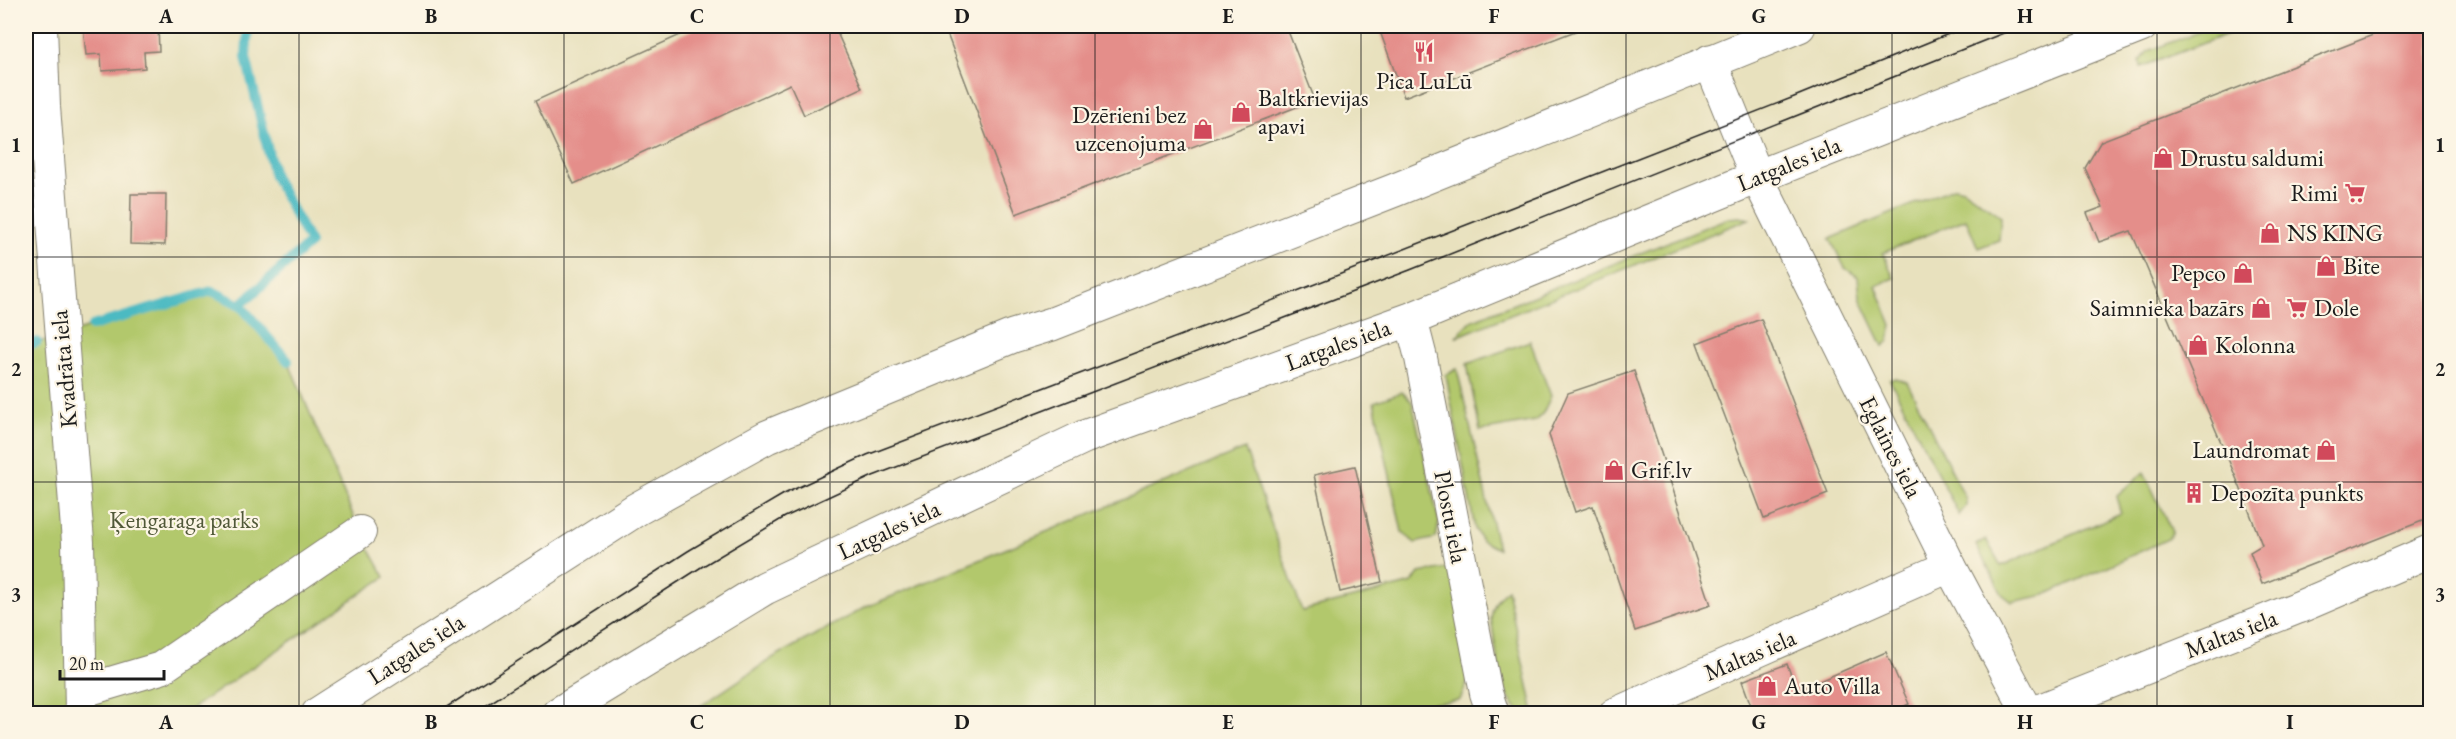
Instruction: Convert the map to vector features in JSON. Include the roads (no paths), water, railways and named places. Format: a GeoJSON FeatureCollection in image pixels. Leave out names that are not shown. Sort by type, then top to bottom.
{"type":"FeatureCollection","features":[{"type":"Feature","properties":{"kind":"highway","name":"Latgales iela"},"geometry":{"type":"LineString","coordinates":[[318,714],[637,509],[767,437],[1013,336],[1052,324],[1395,190],[1799,26]]}},
{"type":"Feature","properties":{"kind":"highway","name":"Latgales iela"},"geometry":{"type":"LineString","coordinates":[[558,714],[765,588],[1084,437],[1411,319],[1757,177],[2141,26]]}},
{"type":"Feature","properties":{"kind":"highway"},"geometry":{"type":"LineString","coordinates":[[1710,61],[1757,177]]}},
{"type":"Feature","properties":{"kind":"street","name":"Kvadrāta iela"},"geometry":{"type":"LineString","coordinates":[[41,26],[35,110],[78,542],[82,702]]}},
{"type":"Feature","properties":{"kind":"street","name":"Eglaines iela"},"geometry":{"type":"LineString","coordinates":[[1757,177],[1950,566],[1995,644],[2030,714]]}},
{"type":"Feature","properties":{"kind":"street","name":"Plostu iela"},"geometry":{"type":"LineString","coordinates":[[1411,319],[1421,358],[1486,693],[1493,714]]}},
{"type":"Feature","properties":{"kind":"street"},"geometry":{"type":"LineString","coordinates":[[82,702],[161,668],[360,532]]}},
{"type":"Feature","properties":{"kind":"street","name":"Maltas iela"},"geometry":{"type":"LineString","coordinates":[[2030,714],[2296,608],[2430,551]]}},
{"type":"Feature","properties":{"kind":"street","name":"Maltas iela"},"geometry":{"type":"LineString","coordinates":[[1615,714],[1950,566]]}},
{"type":"Feature","properties":{"kind":"waterway"},"geometry":{"type":"LineString","coordinates":[[248,26],[246,57],[274,176],[310,243],[240,305],[288,361]]}},
{"type":"Feature","properties":{"kind":"waterway"},"geometry":{"type":"LineString","coordinates":[[92,326],[212,291],[240,305]]}},
{"type":"Feature","properties":{"kind":"waterway"},"geometry":{"type":"LineString","coordinates":[[26,346],[37,342]]}},
{"type":"Feature","properties":{"kind":"tram line"},"geometry":{"type":"LineString","coordinates":[[436,714],[688,551],[784,494],[867,455],[1292,293],[1794,97],[1968,26]]}},
{"type":"Feature","properties":{"kind":"tram line"},"geometry":{"type":"LineString","coordinates":[[473,714],[703,566],[785,517],[873,476],[1410,270],[2021,26]]}},
{"type":"Feature","properties":{"kind":"place","name":"Pica LuLū"},"geometry":{"type":"Point","coordinates":[1424,52]}},
{"type":"Feature","properties":{"kind":"place","name":"Baltkrievijas apavi"},"geometry":{"type":"Point","coordinates":[1241,112]}},
{"type":"Feature","properties":{"kind":"place","name":"Dzērieni bez uzcenojuma"},"geometry":{"type":"Point","coordinates":[1203,129]}},
{"type":"Feature","properties":{"kind":"place","name":"Drustu saldumi"},"geometry":{"type":"Point","coordinates":[2163,158]}},
{"type":"Feature","properties":{"kind":"place","name":"Rimi"},"geometry":{"type":"Point","coordinates":[2355,193]}},
{"type":"Feature","properties":{"kind":"place","name":"NS KING"},"geometry":{"type":"Point","coordinates":[2270,233]}},
{"type":"Feature","properties":{"kind":"place","name":"Bite"},"geometry":{"type":"Point","coordinates":[2326,266]}},
{"type":"Feature","properties":{"kind":"place","name":"Pepco"},"geometry":{"type":"Point","coordinates":[2243,273]}},
{"type":"Feature","properties":{"kind":"place","name":"Saimnieka bazārs"},"geometry":{"type":"Point","coordinates":[2261,308]}},
{"type":"Feature","properties":{"kind":"place","name":"Dole"},"geometry":{"type":"Point","coordinates":[2297,308]}},
{"type":"Feature","properties":{"kind":"place","name":"Kolonna"},"geometry":{"type":"Point","coordinates":[2198,345]}},
{"type":"Feature","properties":{"kind":"place","name":"Laundromat"},"geometry":{"type":"Point","coordinates":[2326,450]}},
{"type":"Feature","properties":{"kind":"place","name":"Grif.lv"},"geometry":{"type":"Point","coordinates":[1614,470]}},
{"type":"Feature","properties":{"kind":"place","name":"Depozīta punkts"},"geometry":{"type":"Point","coordinates":[2194,493]}},
{"type":"Feature","properties":{"kind":"place","name":"Auto Villa"},"geometry":{"type":"Point","coordinates":[1767,686]}},
{"type":"Feature","properties":{"kind":"park label","name":"Ķengaraga parks"},"geometry":{"type":"Point","coordinates":[184,520]}}]}
